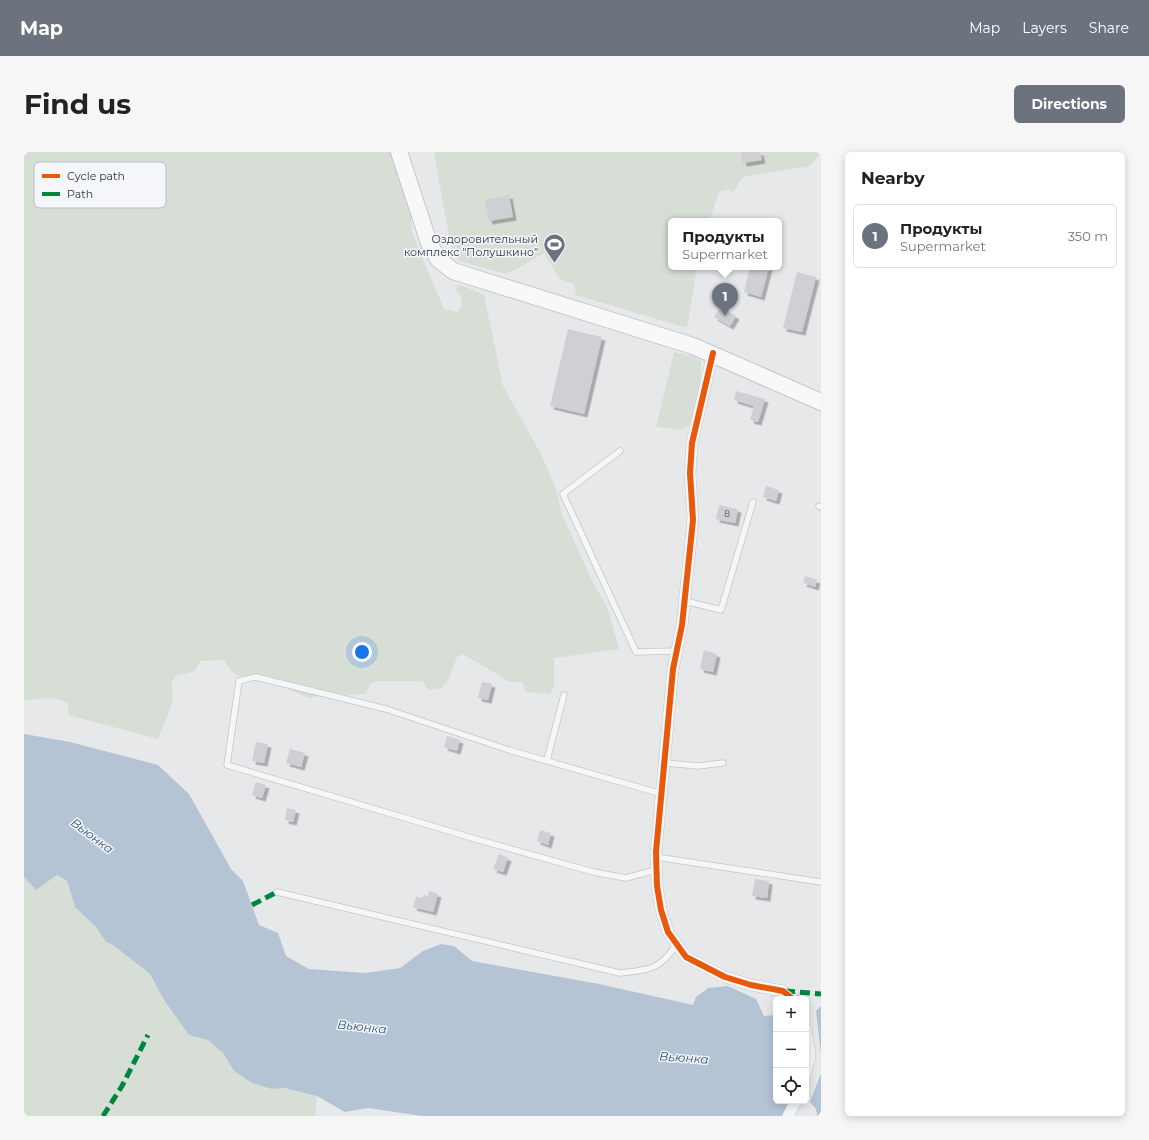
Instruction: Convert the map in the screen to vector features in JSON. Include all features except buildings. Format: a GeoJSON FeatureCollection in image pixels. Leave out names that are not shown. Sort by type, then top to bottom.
{"type":"FeatureCollection","features":[{"type":"Feature","properties":{"kind":"main road"},"geometry":{"type":"LineString","coordinates":[[399,152],[429,243],[438,259],[448,267],[470,277],[661,334],[713,353],[821,402]]}},
{"type":"Feature","properties":{"kind":"street"},"geometry":{"type":"LineString","coordinates":[[713,353],[692,443],[690,473],[693,520],[685,601],[673,669],[656,870],[661,910],[668,932],[686,957],[705,968],[739,982],[783,991],[789,996]]}},
{"type":"Feature","properties":{"kind":"street"},"geometry":{"type":"LineString","coordinates":[[806,1032],[810,1056],[807,1068]]}},
{"type":"Feature","properties":{"kind":"street"},"geometry":{"type":"LineString","coordinates":[[788,1116],[794,1104]]}},
{"type":"Feature","properties":{"kind":"lane"},"geometry":{"type":"LineString","coordinates":[[620,451],[563,494],[636,652],[677,650]]}},
{"type":"Feature","properties":{"kind":"lane"},"geometry":{"type":"LineString","coordinates":[[685,601],[721,610],[753,502]]}},
{"type":"Feature","properties":{"kind":"lane"},"geometry":{"type":"LineString","coordinates":[[656,870],[626,878],[593,872],[479,840],[227,765],[239,681],[256,677],[386,710],[466,737],[662,794]]}},
{"type":"Feature","properties":{"kind":"lane"},"geometry":{"type":"LineString","coordinates":[[547,760],[564,695]]}},
{"type":"Feature","properties":{"kind":"lane"},"geometry":{"type":"LineString","coordinates":[[665,763],[698,766],[723,763]]}},
{"type":"Feature","properties":{"kind":"lane"},"geometry":{"type":"LineString","coordinates":[[656,857],[821,882]]}},
{"type":"Feature","properties":{"kind":"lane"},"geometry":{"type":"LineString","coordinates":[[277,892],[620,973],[646,971],[656,967],[668,957],[676,945]]}},
{"type":"Feature","properties":{"kind":"shaded area"},"geometry":{"type":"Polygon","coordinates":[[[24,152],[391,152],[411,214],[412,233],[444,309],[457,312],[462,304],[460,295],[456,291],[457,286],[461,285],[484,295],[503,386],[542,456],[556,489],[562,514],[592,581],[607,607],[619,649],[554,658],[554,687],[550,694],[526,692],[522,682],[510,682],[463,654],[457,657],[449,678],[442,688],[429,690],[422,681],[378,681],[370,684],[366,694],[348,695],[332,692],[309,698],[290,690],[281,679],[250,678],[238,675],[231,671],[224,660],[200,661],[195,671],[177,675],[172,681],[173,701],[158,739],[69,715],[67,702],[54,698],[24,700],[24,152]]]}},
{"type":"Feature","properties":{"kind":"shaded area","name":"Оздоровительный комплекс \"Полушкино\""},"geometry":{"type":"Polygon","coordinates":[[[434,152],[821,152],[810,166],[743,177],[733,192],[725,189],[719,192],[710,218],[668,218],[668,270],[697,270],[687,328],[576,295],[574,284],[560,279],[544,253],[507,274],[459,261],[452,253],[434,152]]]}},
{"type":"Feature","properties":{"kind":"shaded area"},"geometry":{"type":"Polygon","coordinates":[[[674,352],[691,356],[701,361],[700,386],[692,423],[682,430],[656,427],[674,352]]]}},
{"type":"Feature","properties":{"kind":"shaded area"},"geometry":{"type":"Polygon","coordinates":[[[57,875],[67,881],[75,907],[95,926],[106,942],[113,945],[150,974],[164,1000],[189,1035],[208,1040],[223,1053],[234,1071],[272,1089],[285,1088],[317,1096],[315,1116],[24,1116],[24,877],[36,890],[57,875]]]}},
{"type":"Feature","properties":{"kind":"water","name":"Вьюнка"},"geometry":{"type":"Polygon","coordinates":[[[24,734],[70,742],[158,765],[189,794],[231,869],[243,881],[259,925],[278,933],[286,956],[309,969],[365,973],[400,968],[423,951],[441,944],[454,946],[472,961],[599,984],[693,1005],[696,997],[708,988],[728,986],[756,999],[764,1016],[773,1015],[773,1104],[789,1104],[784,1116],[422,1116],[368,1108],[345,1112],[317,1096],[285,1088],[272,1089],[252,1083],[234,1071],[223,1053],[208,1040],[189,1035],[164,1000],[150,974],[113,945],[106,942],[95,926],[75,907],[67,881],[57,875],[36,890],[24,877],[24,734]]]}},
{"type":"Feature","properties":{"kind":"water"},"geometry":{"type":"Polygon","coordinates":[[[821,1006],[821,1055],[816,1011],[821,1006]]]}},
{"type":"Feature","properties":{"kind":"water"},"geometry":{"type":"Polygon","coordinates":[[[821,1073],[821,1116],[817,1116],[816,1109],[810,1102],[821,1073]]]}},
{"type":"Feature","properties":{"kind":"marked path"},"geometry":{"type":"LineString","coordinates":[[252,905],[277,892]]}},
{"type":"Feature","properties":{"kind":"marked path"},"geometry":{"type":"LineString","coordinates":[[785,991],[821,994]]}},
{"type":"Feature","properties":{"kind":"marked path"},"geometry":{"type":"LineString","coordinates":[[103,1116],[122,1086],[148,1035]]}},
{"type":"Feature","properties":{"kind":"cycle path"},"geometry":{"type":"LineString","coordinates":[[713,353],[692,443],[690,473],[693,520],[682,625],[673,669],[656,852],[657,886],[661,910],[668,932],[686,957],[725,977],[751,985],[783,991],[789,996]]}},
{"type":"Feature","properties":{"kind":"place","name":"Оздоровительный комплекс \"Полушкино\""},"geometry":{"type":"Point","coordinates":[554,264]}},
{"type":"Feature","properties":{"kind":"place","name":"Продукты"},"geometry":{"type":"Point","coordinates":[725,316]}}]}
